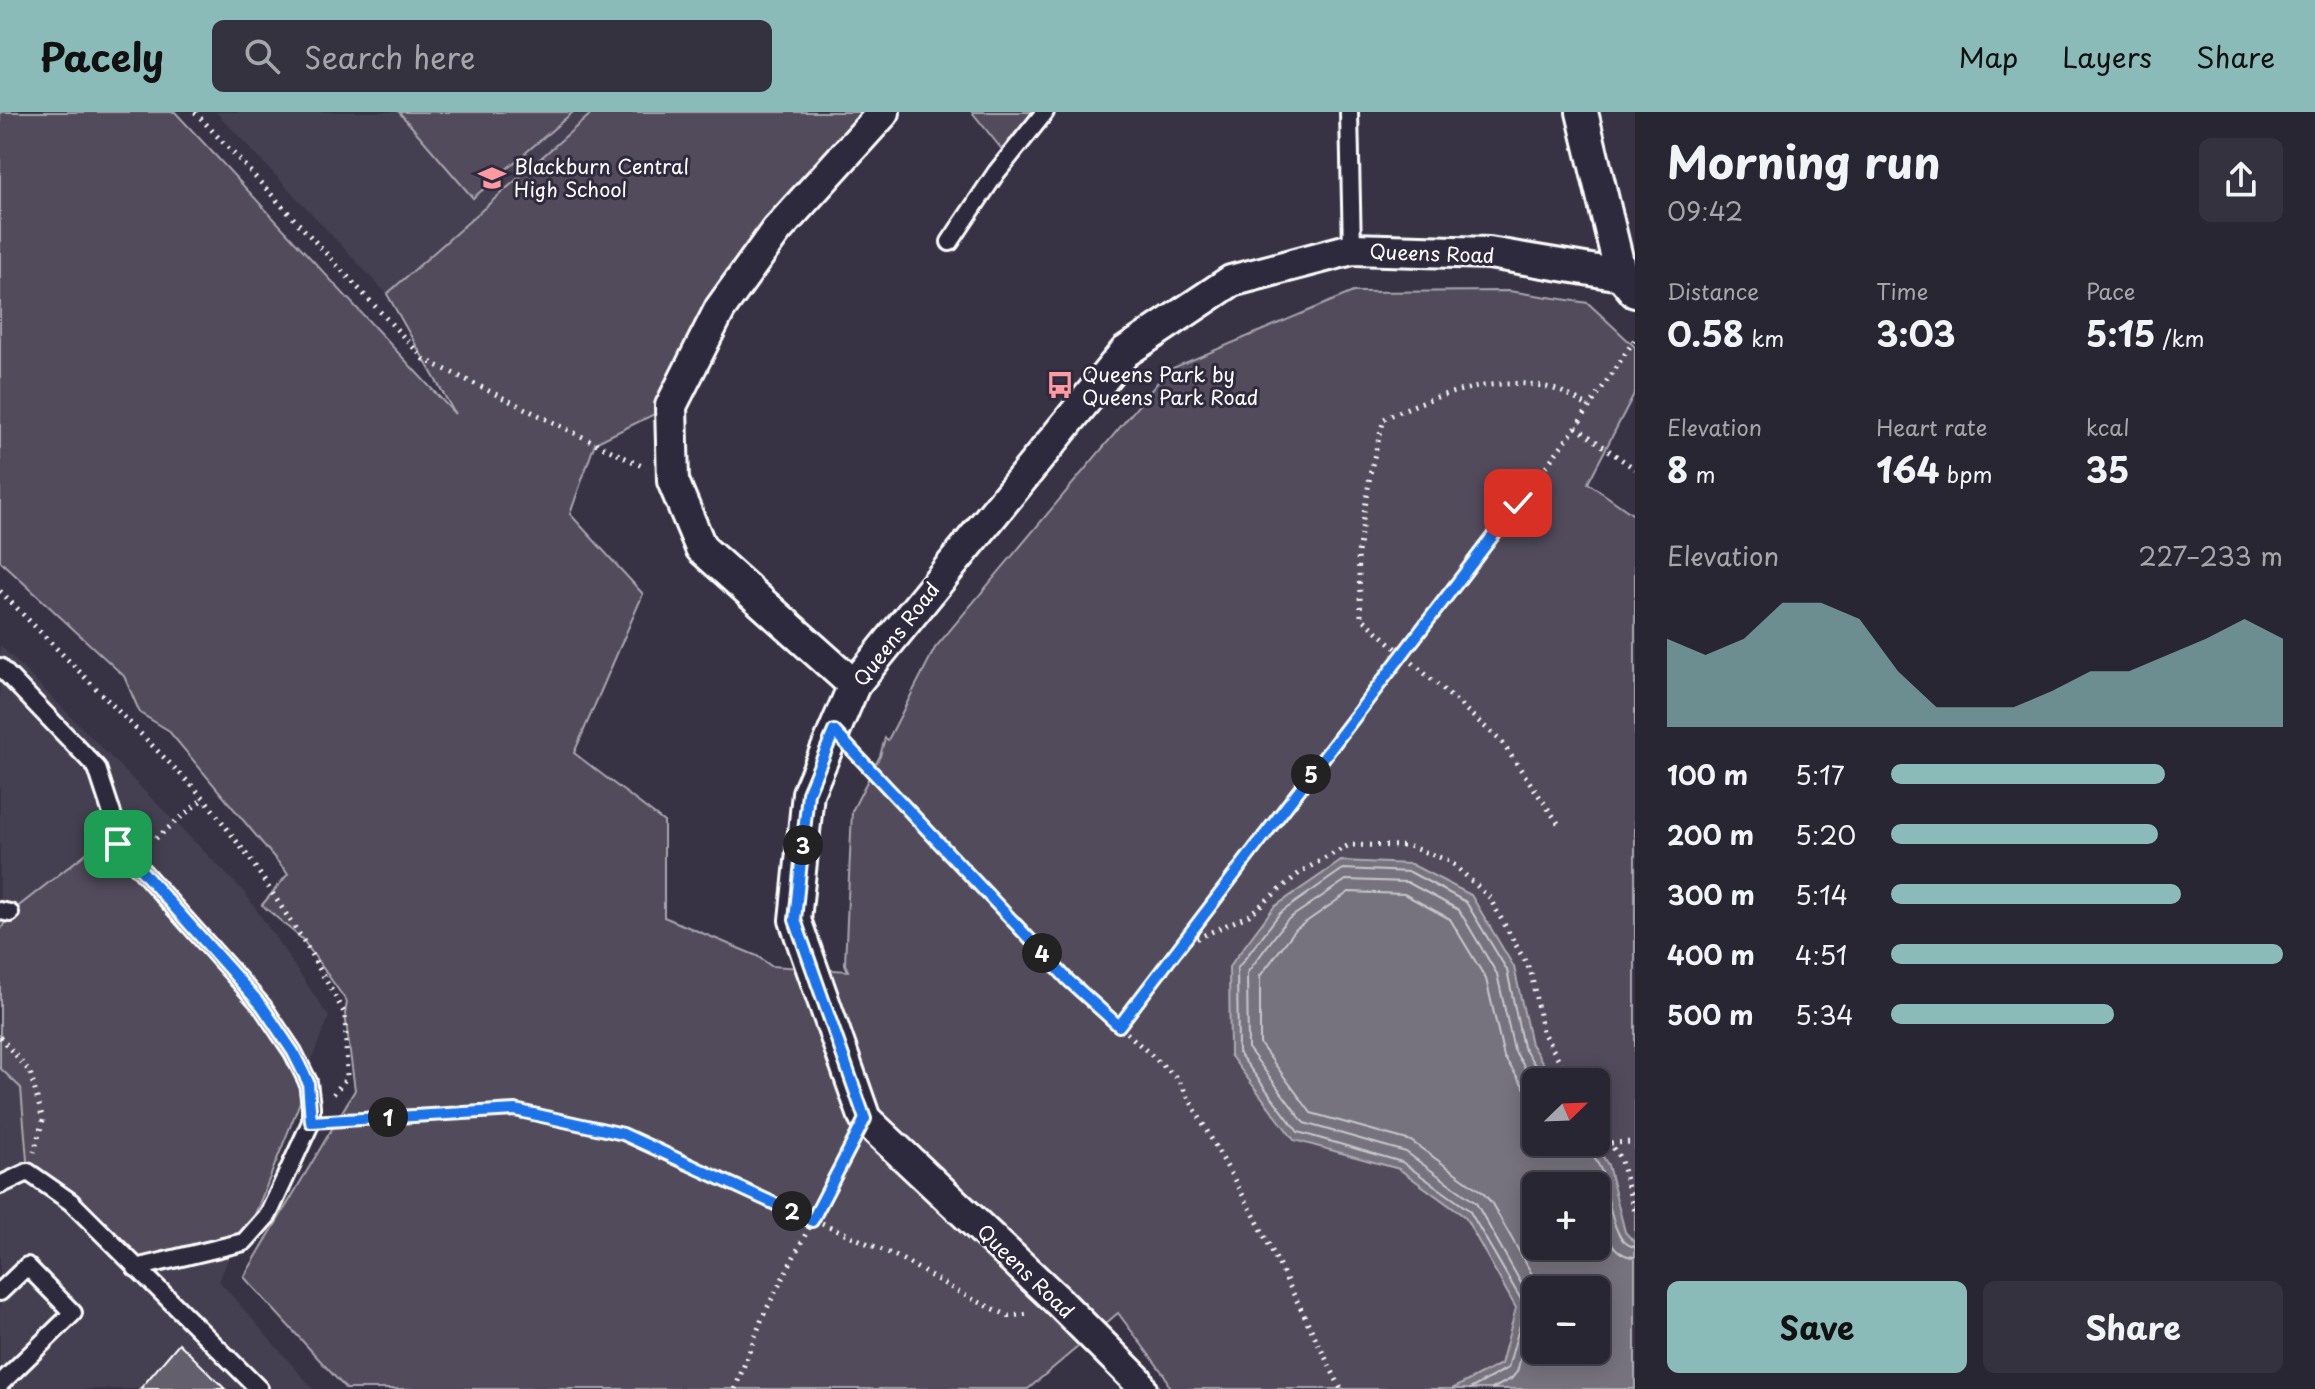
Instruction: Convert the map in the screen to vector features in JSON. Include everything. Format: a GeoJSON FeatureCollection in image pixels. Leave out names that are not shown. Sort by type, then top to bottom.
{"type":"FeatureCollection","features":[{"type":"Feature","properties":{"kind":"street"},"geometry":{"type":"LineString","coordinates":[[854,685],[701,548],[673,481],[671,406],[720,309],[776,231],[884,112]]}},
{"type":"Feature","properties":{"kind":"street"},"geometry":{"type":"LineString","coordinates":[[1582,112],[1628,284]]}},
{"type":"Feature","properties":{"kind":"street","name":"Queens Road"},"geometry":{"type":"LineString","coordinates":[[1141,1389],[1137,1380],[1058,1301],[865,1119],[795,920],[808,793],[854,685],[1125,352],[1231,281],[1352,249],[1489,253],[1628,284]]}},
{"type":"Feature","properties":{"kind":"lane"},"geometry":{"type":"LineString","coordinates":[[950,242],[996,173],[1045,112]]}},
{"type":"Feature","properties":{"kind":"lane"},"geometry":{"type":"LineString","coordinates":[[1349,112],[1352,249]]}},
{"type":"Feature","properties":{"kind":"lane"},"geometry":{"type":"LineString","coordinates":[[0,667],[97,768],[117,829],[118,844],[262,1006],[293,1052],[308,1082],[311,1122],[268,1215],[244,1242],[136,1268]]}},
{"type":"Feature","properties":{"kind":"lane"},"geometry":{"type":"LineString","coordinates":[[0,1185],[28,1172],[71,1202],[259,1389]]}},
{"type":"Feature","properties":{"kind":"lane"},"geometry":{"type":"LineString","coordinates":[[0,1292],[27,1266],[73,1313],[0,1384]]}},
{"type":"Feature","properties":{"kind":"path"},"geometry":{"type":"LineString","coordinates":[[195,112],[424,359],[673,481]]}},
{"type":"Feature","properties":{"kind":"path"},"geometry":{"type":"LineString","coordinates":[[1119,1026],[1576,427],[1635,339]]}},
{"type":"Feature","properties":{"kind":"path"},"geometry":{"type":"LineString","coordinates":[[1558,823],[1501,741],[1361,617],[1358,553],[1371,469],[1384,419],[1415,403],[1487,385],[1531,385],[1557,390],[1589,407]]}},
{"type":"Feature","properties":{"kind":"path"},"geometry":{"type":"LineString","coordinates":[[1576,427],[1635,469]]}},
{"type":"Feature","properties":{"kind":"path"},"geometry":{"type":"LineString","coordinates":[[0,591],[204,798],[250,859],[303,940],[345,1014],[347,1077],[311,1122]]}},
{"type":"Feature","properties":{"kind":"path"},"geometry":{"type":"LineString","coordinates":[[834,731],[1069,981],[1178,1079],[1255,1217],[1341,1389]]}},
{"type":"Feature","properties":{"kind":"path"},"geometry":{"type":"LineString","coordinates":[[117,829],[154,840],[204,798]]}},
{"type":"Feature","properties":{"kind":"path"},"geometry":{"type":"LineString","coordinates":[[1181,945],[1249,915],[1302,871],[1349,845],[1408,846],[1450,861],[1489,897],[1531,972],[1542,1031],[1564,1068]]}},
{"type":"Feature","properties":{"kind":"path"},"geometry":{"type":"LineString","coordinates":[[0,1037],[30,1072],[43,1120],[28,1172]]}},
{"type":"Feature","properties":{"kind":"path"},"geometry":{"type":"LineString","coordinates":[[311,1122],[515,1110],[623,1134],[898,1257],[962,1294],[1009,1316],[1033,1314],[1058,1301]]}},
{"type":"Feature","properties":{"kind":"path"},"geometry":{"type":"LineString","coordinates":[[735,1389],[763,1316],[865,1119]]}},
{"type":"Feature","properties":{"kind":"path"},"geometry":{"type":"LineString","coordinates":[[1610,1143],[1635,1142]]}},
{"type":"Feature","properties":{"kind":"path"},"geometry":{"type":"LineString","coordinates":[[1610,1143],[1620,1158],[1635,1213]]}},
{"type":"Feature","properties":{"kind":"shaded area"},"geometry":{"type":"Polygon","coordinates":[[[0,112],[175,112],[455,414],[387,294],[593,112],[873,112],[671,406],[595,443],[570,514],[643,594],[574,753],[664,822],[664,917],[757,956],[771,966],[848,971],[845,964],[852,811],[880,756],[885,738],[888,740],[935,648],[1168,370],[1353,292],[1509,291],[1588,303],[1635,347],[1635,392],[1588,483],[1635,516],[1635,1389],[1170,1389],[1165,1376],[1118,1313],[1028,1389],[346,1389],[244,1277],[355,1090],[345,1014],[347,1002],[303,940],[262,905],[288,874],[168,730],[140,713],[124,676],[0,561],[0,112]]]}},
{"type":"Feature","properties":{"kind":"shaded area","name":"Blackburn Central High School"},"geometry":{"type":"Polygon","coordinates":[[[216,112],[786,112],[511,340],[443,244],[387,294],[216,112]]]}},
{"type":"Feature","properties":{"kind":"shaded area"},"geometry":{"type":"Polygon","coordinates":[[[399,112],[573,112],[473,198],[399,112]]]}},
{"type":"Feature","properties":{"kind":"shaded area"},"geometry":{"type":"Polygon","coordinates":[[[972,112],[1036,112],[1004,152],[972,112]]]}},
{"type":"Feature","properties":{"kind":"shaded area"},"geometry":{"type":"Polygon","coordinates":[[[0,645],[245,893],[329,1017],[219,1281],[313,1389],[0,1389],[0,645]]]}},
{"type":"Feature","properties":{"kind":"shaded area"},"geometry":{"type":"Polygon","coordinates":[[[117,829],[308,1082],[244,1242],[136,1268],[28,1172],[21,1088],[0,1068],[0,931],[10,913],[117,829]]]}},
{"type":"Feature","properties":{"kind":"water"},"geometry":{"type":"Polygon","coordinates":[[[1341,861],[1411,864],[1471,895],[1514,967],[1531,1044],[1546,1068],[1522,1068],[1522,1156],[1603,1156],[1610,1172],[1522,1172],[1522,1260],[1610,1260],[1610,1173],[1625,1232],[1635,1243],[1635,1389],[1452,1389],[1501,1364],[1516,1308],[1465,1217],[1399,1169],[1294,1140],[1230,1055],[1229,967],[1274,907],[1341,861]]]}},
{"type":"Feature","properties":{"kind":"building"},"geometry":{"type":"Polygon","coordinates":[[[179,1343],[225,1389],[140,1389],[179,1343]]]}},
{"type":"Feature","properties":{"kind":"place","name":"Blackburn Central High School"},"geometry":{"type":"Point","coordinates":[492,178]}},
{"type":"Feature","properties":{"kind":"place","name":"Queens Park by Queens Park Road"},"geometry":{"type":"Point","coordinates":[1060,385]}},
{"type":"Feature","properties":{"kind":"route"},"geometry":{"type":"LineString","coordinates":[[118,844],[262,1006],[293,1052],[308,1082],[311,1122],[515,1110],[623,1134],[812,1221],[865,1119],[795,920],[808,793],[834,731],[1069,981],[1119,1026],[1518,503]]}}]}
